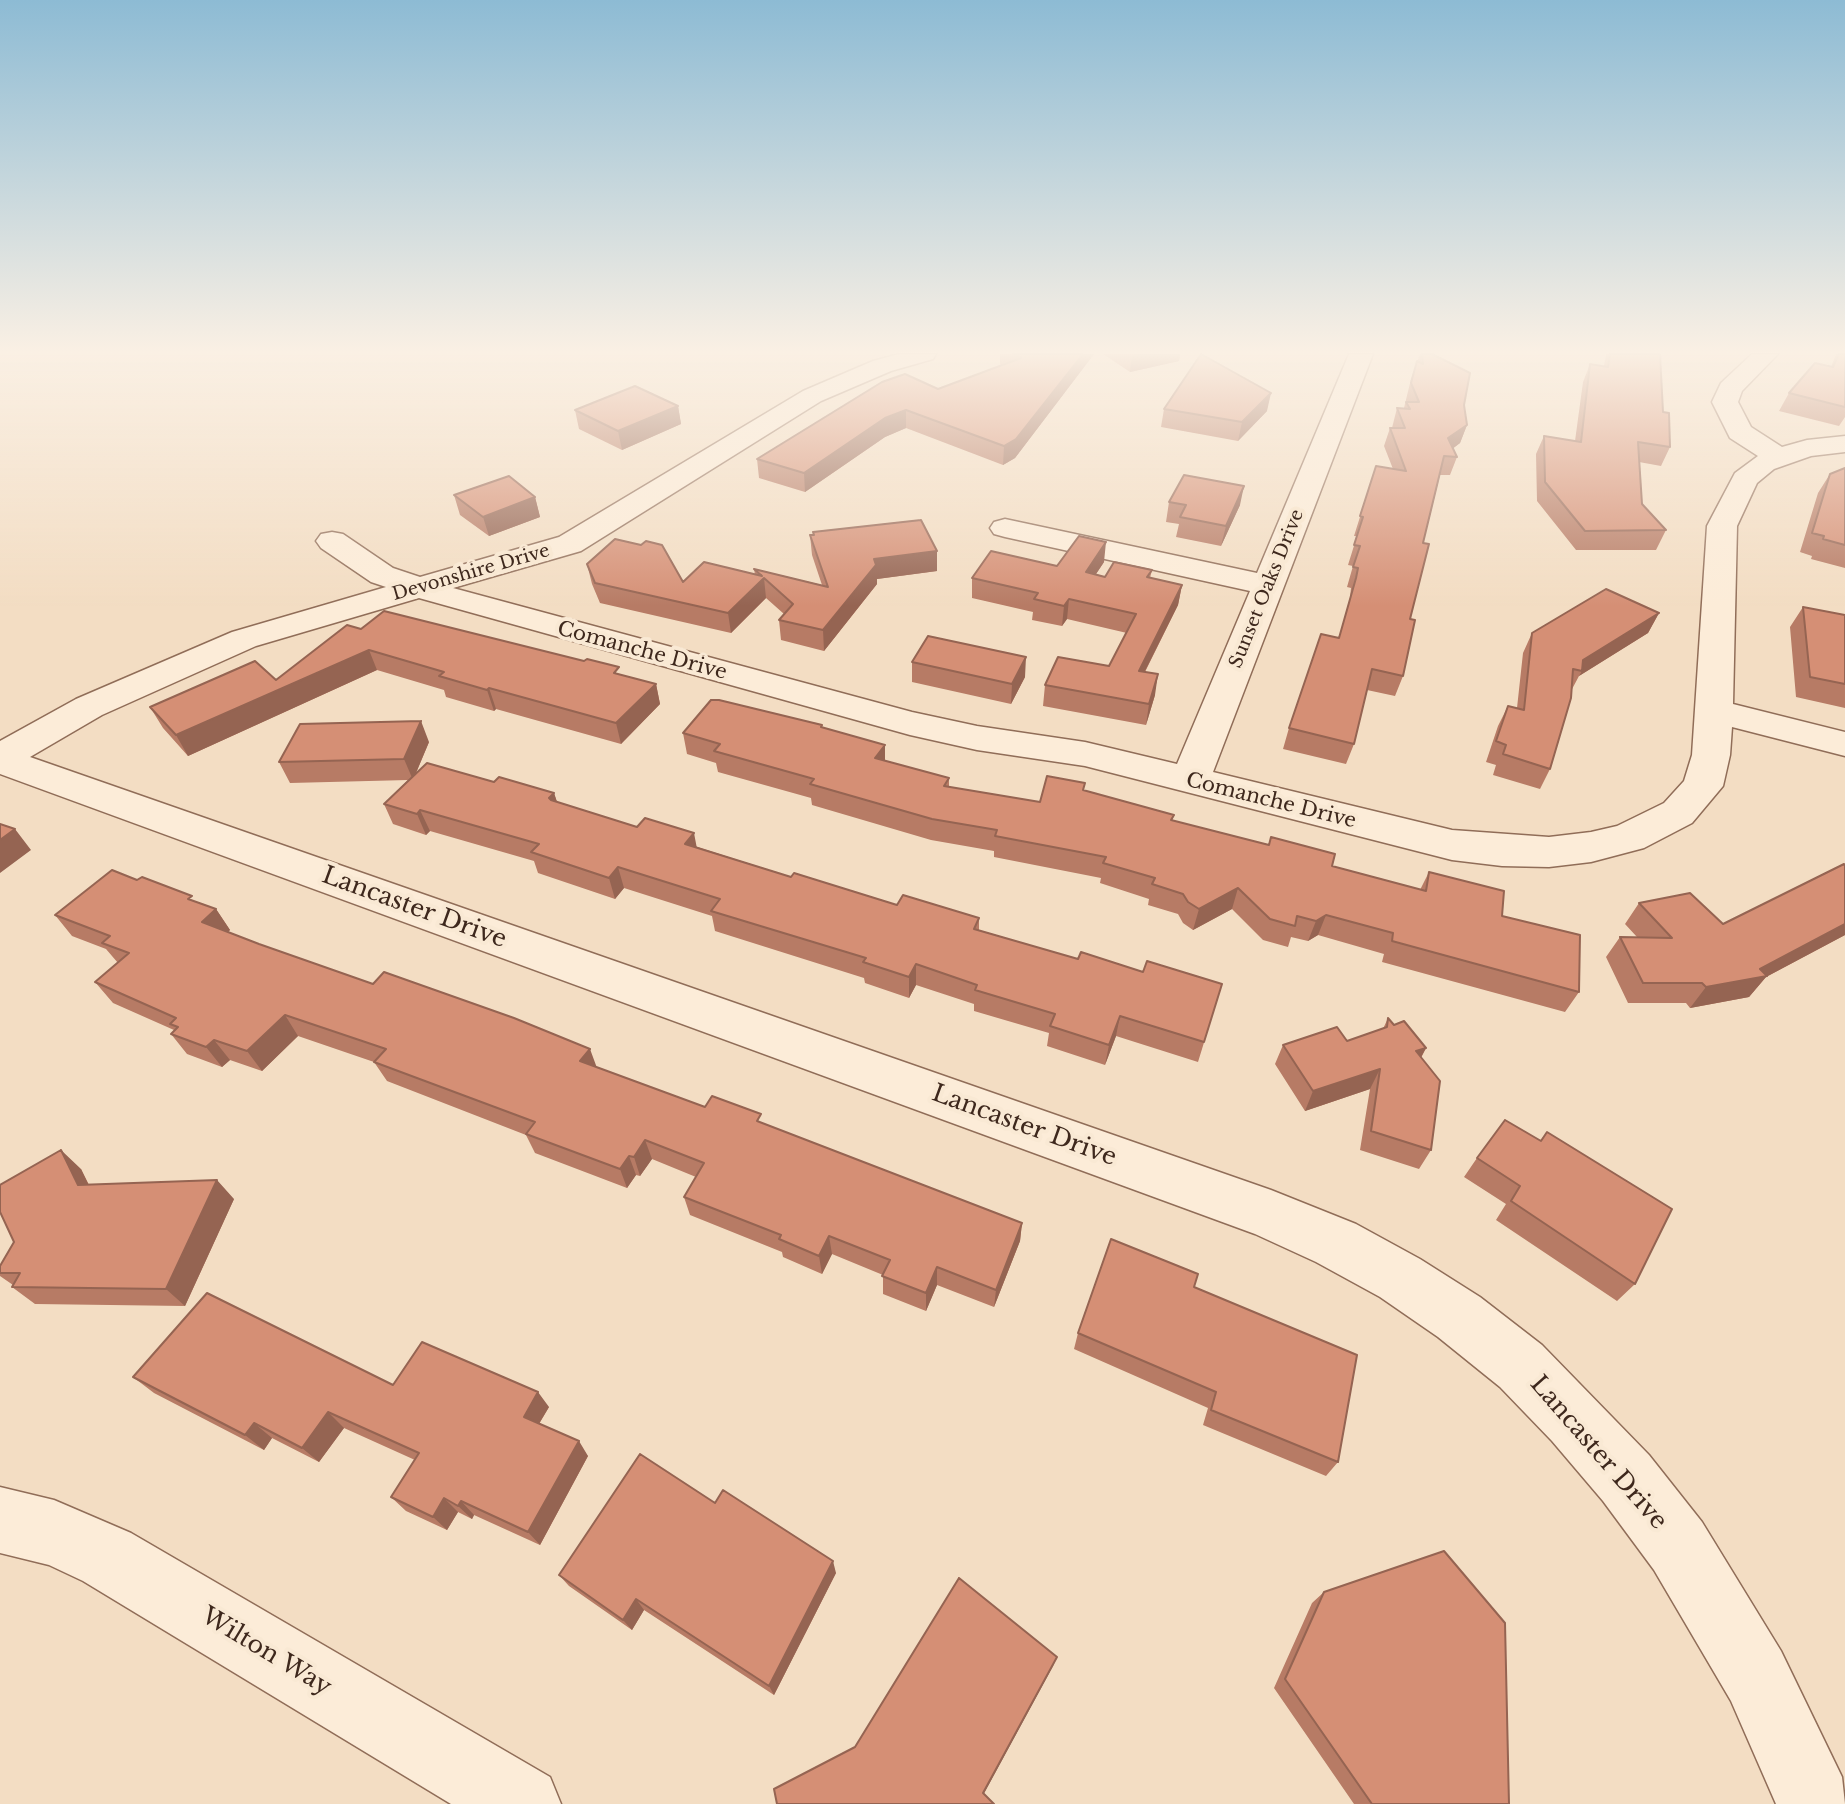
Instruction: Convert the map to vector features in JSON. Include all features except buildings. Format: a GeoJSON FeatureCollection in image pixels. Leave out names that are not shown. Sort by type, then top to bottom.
{"type":"FeatureCollection","features":[{"type":"Feature","properties":{"kind":"street","name":"Devonshire Drive"},"geometry":{"type":"LineString","coordinates":[[0,758],[89,707],[244,639],[570,544],[743,438]]}},
{"type":"Feature","properties":{"kind":"street","name":"Sunset Oaks Drive"},"geometry":{"type":"LineString","coordinates":[[1190,780],[1327,438]]}},
{"type":"Feature","properties":{"kind":"street"},"geometry":{"type":"LineString","coordinates":[[1750,438],[1777,456]]}},
{"type":"Feature","properties":{"kind":"street","name":"Comanche Drive"},"geometry":{"type":"LineString","coordinates":[[332,541],[382,575],[418,589],[492,612],[943,731],[1085,754],[1452,845],[1549,852],[1629,838],[1658,825],[1692,800],[1703,786],[1708,771],[1714,711],[1719,534],[1745,479],[1777,456],[1807,448],[1845,444]]}},
{"type":"Feature","properties":{"kind":"street"},"geometry":{"type":"LineString","coordinates":[[1005,528],[1269,585]]}},
{"type":"Feature","properties":{"kind":"street"},"geometry":{"type":"LineString","coordinates":[[1714,711],[1845,744]]}},
{"type":"Feature","properties":{"kind":"street","name":"Lancaster Drive"},"geometry":{"type":"LineString","coordinates":[[0,758],[1271,1215],[1336,1243],[1400,1278],[1459,1317],[1521,1366],[1574,1419],[1626,1478],[1678,1546],[1756,1676],[1815,1804]]}},
{"type":"Feature","properties":{"kind":"street","name":"Wilton Way"},"geometry":{"type":"LineString","coordinates":[[0,1520],[54,1533],[107,1557],[523,1804]]}}]}
